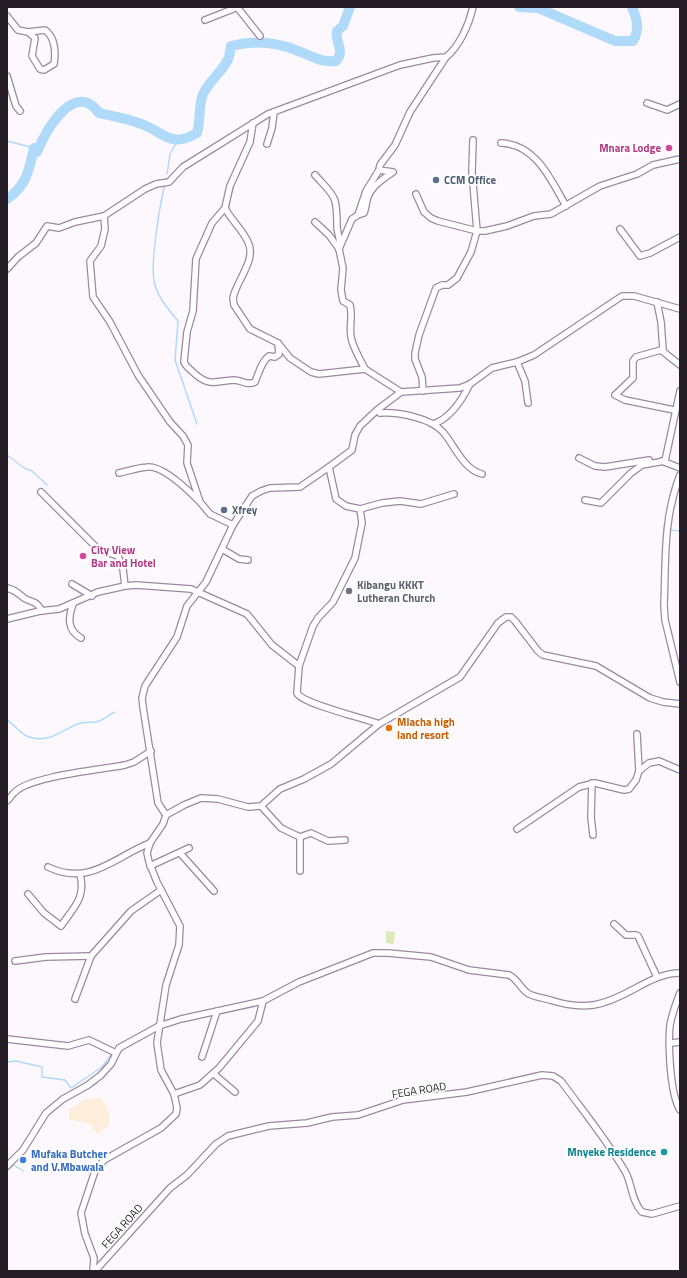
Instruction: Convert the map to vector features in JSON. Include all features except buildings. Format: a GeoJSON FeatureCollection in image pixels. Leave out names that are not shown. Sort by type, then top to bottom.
{"type":"FeatureCollection","features":[{"type":"Feature","properties":{"kind":"street"},"geometry":{"type":"LineString","coordinates":[[205,20],[238,7],[260,36]]}},
{"type":"Feature","properties":{"kind":"street"},"geometry":{"type":"LineString","coordinates":[[358,215],[366,191],[379,170],[380,165],[401,136],[410,112],[458,42],[468,24],[474,7]]}},
{"type":"Feature","properties":{"kind":"street"},"geometry":{"type":"LineString","coordinates":[[7,16],[18,30],[28,32],[45,30],[51,36],[54,49],[54,64],[44,70],[40,69],[32,56],[33,45],[36,38],[28,32]]}},
{"type":"Feature","properties":{"kind":"street"},"geometry":{"type":"LineString","coordinates":[[7,269],[18,257],[36,244],[47,226],[59,228],[75,222],[104,216],[145,189],[156,184],[169,182],[183,168],[253,123],[274,112],[400,65],[433,58],[446,58]]}},
{"type":"Feature","properties":{"kind":"street"},"geometry":{"type":"LineString","coordinates":[[7,76],[10,95],[20,111]]}},
{"type":"Feature","properties":{"kind":"street"},"geometry":{"type":"LineString","coordinates":[[647,103],[667,110],[680,104]]}},
{"type":"Feature","properties":{"kind":"street"},"geometry":{"type":"LineString","coordinates":[[266,144],[272,128],[274,112]]}},
{"type":"Feature","properties":{"kind":"street"},"geometry":{"type":"LineString","coordinates":[[253,123],[250,142],[230,186],[226,208],[230,218],[244,235],[250,246],[248,262],[233,296],[234,305],[250,329],[278,343],[290,358],[314,374],[365,369]]}},
{"type":"Feature","properties":{"kind":"street"},"geometry":{"type":"LineString","coordinates":[[423,392],[422,377],[415,359],[415,353],[426,313],[436,288],[442,285],[448,286],[457,278],[474,246],[477,232],[472,172],[473,140]]}},
{"type":"Feature","properties":{"kind":"street"},"geometry":{"type":"LineString","coordinates":[[501,143],[519,146],[535,159],[546,172],[566,206]]}},
{"type":"Feature","properties":{"kind":"street"},"geometry":{"type":"LineString","coordinates":[[416,194],[424,212],[431,218],[438,222],[477,232],[501,228],[534,216],[551,214],[600,186],[637,174],[653,165],[680,159]]}},
{"type":"Feature","properties":{"kind":"street"},"geometry":{"type":"LineString","coordinates":[[339,249],[352,219],[364,212],[367,199],[373,188],[384,177],[393,172],[379,170]]}},
{"type":"Feature","properties":{"kind":"street"},"geometry":{"type":"LineString","coordinates":[[316,175],[335,197],[338,206],[339,249],[343,268],[341,290],[343,302],[350,305],[352,316],[350,325],[351,339],[365,369],[401,392],[450,390],[470,384]]}},
{"type":"Feature","properties":{"kind":"street"},"geometry":{"type":"LineString","coordinates":[[226,208],[212,223],[196,259],[193,311],[187,332],[184,362],[198,377],[207,382],[236,380],[247,384],[252,384],[255,382],[266,358],[269,356],[275,357],[279,354],[278,343]]}},
{"type":"Feature","properties":{"kind":"street"},"geometry":{"type":"LineString","coordinates":[[104,216],[105,229],[101,246],[90,261],[92,294],[110,322],[138,375],[170,422],[183,436],[188,445],[187,463],[200,502]]}},
{"type":"Feature","properties":{"kind":"street"},"geometry":{"type":"LineString","coordinates":[[315,222],[329,235],[339,249]]}},
{"type":"Feature","properties":{"kind":"street"},"geometry":{"type":"LineString","coordinates":[[620,229],[640,256],[650,253],[680,237]]}},
{"type":"Feature","properties":{"kind":"street"},"geometry":{"type":"LineString","coordinates":[[432,424],[442,421],[449,414],[470,384],[492,368],[517,362],[552,344],[617,298],[634,296],[680,310]]}},
{"type":"Feature","properties":{"kind":"street"},"geometry":{"type":"LineString","coordinates":[[657,302],[661,322],[663,350],[680,365]]}},
{"type":"Feature","properties":{"kind":"street"},"geometry":{"type":"LineString","coordinates":[[663,350],[634,359],[633,378],[615,395],[625,400],[674,410]]}},
{"type":"Feature","properties":{"kind":"street"},"geometry":{"type":"LineString","coordinates":[[517,362],[526,381],[528,403]]}},
{"type":"Feature","properties":{"kind":"street"},"geometry":{"type":"LineString","coordinates":[[664,461],[674,410],[680,391]]}},
{"type":"Feature","properties":{"kind":"street"},"geometry":{"type":"LineString","coordinates":[[166,815],[158,803],[143,707],[143,692],[159,662],[180,633],[188,606],[214,569],[233,526],[252,496],[270,488],[300,487],[329,467],[352,450],[360,426],[377,410],[401,392]]}},
{"type":"Feature","properties":{"kind":"street"},"geometry":{"type":"LineString","coordinates":[[380,412],[410,415],[432,424],[442,431],[466,463],[476,472],[482,474]]}},
{"type":"Feature","properties":{"kind":"street"},"geometry":{"type":"LineString","coordinates":[[579,458],[595,466],[605,467],[650,460],[664,461],[680,468]]}},
{"type":"Feature","properties":{"kind":"street"},"geometry":{"type":"LineString","coordinates":[[585,500],[601,503],[631,473],[642,465],[664,461]]}},
{"type":"Feature","properties":{"kind":"street"},"geometry":{"type":"LineString","coordinates":[[119,473],[146,467],[152,468],[175,479],[200,502],[210,514],[233,526]]}},
{"type":"Feature","properties":{"kind":"street"},"geometry":{"type":"LineString","coordinates":[[329,467],[336,499],[346,506],[360,509],[395,501],[408,501],[422,504],[454,494]]}},
{"type":"Feature","properties":{"kind":"street"},"geometry":{"type":"LineString","coordinates":[[680,475],[667,519],[664,605],[665,620],[677,655],[680,682]]}},
{"type":"Feature","properties":{"kind":"street"},"geometry":{"type":"LineString","coordinates":[[41,492],[99,550],[118,556],[123,569],[125,586]]}},
{"type":"Feature","properties":{"kind":"street"},"geometry":{"type":"LineString","coordinates":[[360,509],[362,522],[352,568],[342,581],[333,602],[318,618],[313,626],[300,666],[296,688],[300,697],[316,704],[379,724]]}},
{"type":"Feature","properties":{"kind":"street"},"geometry":{"type":"LineString","coordinates":[[222,549],[239,559],[248,560]]}},
{"type":"Feature","properties":{"kind":"street"},"geometry":{"type":"LineString","coordinates":[[72,584],[92,596]]}},
{"type":"Feature","properties":{"kind":"street"},"geometry":{"type":"LineString","coordinates":[[7,619],[58,609],[92,596],[98,592],[125,586],[136,585],[184,588],[199,592],[247,614],[272,645],[283,655],[300,666]]}},
{"type":"Feature","properties":{"kind":"street"},"geometry":{"type":"LineString","coordinates":[[7,588],[14,590],[25,598],[36,602],[42,611]]}},
{"type":"Feature","properties":{"kind":"street"},"geometry":{"type":"LineString","coordinates":[[73,604],[69,622],[71,630],[80,638]]}},
{"type":"Feature","properties":{"kind":"street"},"geometry":{"type":"LineString","coordinates":[[94,1271],[94,1258],[85,1234],[81,1213],[97,1166],[104,1160],[155,1132],[170,1121],[176,1114],[177,1108],[174,1094],[161,1070],[157,1043],[166,985],[179,945],[181,931],[178,921],[150,866],[147,853],[150,843],[163,824],[166,815],[201,798],[218,800],[248,807],[261,806],[280,789],[304,779],[330,764],[379,724],[460,677],[498,623],[506,617],[511,617],[515,621],[538,651],[544,655],[596,666],[650,698],[663,702],[680,704]]}},
{"type":"Feature","properties":{"kind":"street"},"geometry":{"type":"LineString","coordinates":[[517,829],[573,790],[592,783],[600,783],[624,790],[629,789],[636,780],[639,771],[637,734]]}},
{"type":"Feature","properties":{"kind":"street"},"geometry":{"type":"LineString","coordinates":[[7,801],[14,792],[29,784],[125,765],[134,762],[151,751]]}},
{"type":"Feature","properties":{"kind":"street"},"geometry":{"type":"LineString","coordinates":[[639,771],[649,763],[659,761],[680,770]]}},
{"type":"Feature","properties":{"kind":"street"},"geometry":{"type":"LineString","coordinates":[[592,783],[591,817],[593,835]]}},
{"type":"Feature","properties":{"kind":"street"},"geometry":{"type":"LineString","coordinates":[[261,806],[281,828],[300,837],[312,833],[328,841],[344,840]]}},
{"type":"Feature","properties":{"kind":"street"},"geometry":{"type":"LineString","coordinates":[[300,837],[300,871]]}},
{"type":"Feature","properties":{"kind":"street"},"geometry":{"type":"LineString","coordinates":[[48,867],[58,872],[80,874],[103,869],[133,850],[150,843]]}},
{"type":"Feature","properties":{"kind":"street"},"geometry":{"type":"LineString","coordinates":[[150,866],[189,848]]}},
{"type":"Feature","properties":{"kind":"street"},"geometry":{"type":"LineString","coordinates":[[180,853],[214,891]]}},
{"type":"Feature","properties":{"kind":"street"},"geometry":{"type":"LineString","coordinates":[[28,894],[44,913],[61,926],[74,908],[82,893],[80,874]]}},
{"type":"Feature","properties":{"kind":"street"},"geometry":{"type":"LineString","coordinates":[[75,999],[91,956],[131,912],[161,890]]}},
{"type":"Feature","properties":{"kind":"street"},"geometry":{"type":"LineString","coordinates":[[614,924],[626,935],[636,934],[638,936],[657,977]]}},
{"type":"Feature","properties":{"kind":"street"},"geometry":{"type":"LineString","coordinates":[[7,1166],[23,1150],[46,1113],[63,1099],[95,1080],[108,1068],[116,1053],[124,1044],[159,1026],[181,1019],[263,1001],[299,982],[362,956],[379,953],[436,958],[469,970],[509,975],[513,977],[528,993],[574,1006],[590,1007],[605,1003],[657,977],[670,973],[680,973]]}},
{"type":"Feature","properties":{"kind":"street"},"geometry":{"type":"LineString","coordinates":[[15,961],[46,957],[91,956]]}},
{"type":"Feature","properties":{"kind":"street"},"geometry":{"type":"LineString","coordinates":[[680,993],[670,1024],[672,1086],[676,1102],[680,1110]]}},
{"type":"Feature","properties":{"kind":"street"},"geometry":{"type":"LineString","coordinates":[[174,1094],[194,1088],[214,1074],[258,1021],[263,1001]]}},
{"type":"Feature","properties":{"kind":"street"},"geometry":{"type":"LineString","coordinates":[[202,1057],[217,1011]]}},
{"type":"Feature","properties":{"kind":"street"},"geometry":{"type":"LineString","coordinates":[[7,1039],[68,1046],[89,1040],[116,1053]]}},
{"type":"Feature","properties":{"kind":"street"},"geometry":{"type":"LineString","coordinates":[[671,1043],[680,1042]]}},
{"type":"Feature","properties":{"kind":"street"},"geometry":{"type":"LineString","coordinates":[[214,1074],[235,1092]]}},
{"type":"Feature","properties":{"kind":"street","name":"FEGA ROAD"},"geometry":{"type":"LineString","coordinates":[[94,1271],[170,1188],[187,1175],[216,1144],[228,1136],[269,1126],[314,1122],[332,1117],[358,1115],[403,1100],[467,1092],[542,1075],[553,1076],[561,1081],[625,1172],[637,1204],[642,1212],[652,1214],[680,1206]]}},
{"type":"Feature","properties":{"kind":"shaded area"},"geometry":{"type":"Polygon","coordinates":[[[101,1098],[109,1112],[109,1125],[97,1134],[89,1123],[69,1120],[69,1109],[86,1099],[101,1098]]]}},
{"type":"Feature","properties":{"kind":"green space"},"geometry":{"type":"Polygon","coordinates":[[[386,931],[395,932],[394,944],[386,943],[386,931]]]}},
{"type":"Feature","properties":{"kind":"waterway"},"geometry":{"type":"LineString","coordinates":[[7,199],[14,194],[23,183],[29,170],[34,148],[37,152],[54,121],[71,105],[80,102],[90,104],[99,113],[139,123],[169,138],[181,139],[188,137],[197,133],[203,94],[228,59],[231,46],[248,43],[274,44],[290,48],[317,59],[336,61],[340,53],[337,31],[343,26],[350,7]]}},
{"type":"Feature","properties":{"kind":"waterway"},"geometry":{"type":"LineString","coordinates":[[519,7],[538,8],[615,41],[633,41],[637,24],[632,7]]}},
{"type":"Feature","properties":{"kind":"waterway"},"geometry":{"type":"LineString","coordinates":[[167,174],[170,154],[178,140]]}},
{"type":"Feature","properties":{"kind":"waterway"},"geometry":{"type":"LineString","coordinates":[[7,141],[34,148]]}},
{"type":"Feature","properties":{"kind":"waterway"},"geometry":{"type":"LineString","coordinates":[[165,184],[160,206],[154,250],[153,264],[155,285],[159,295],[178,321],[175,360],[197,424]]}},
{"type":"Feature","properties":{"kind":"waterway"},"geometry":{"type":"LineString","coordinates":[[7,455],[24,468],[32,471],[47,485]]}},
{"type":"Feature","properties":{"kind":"waterway"},"geometry":{"type":"LineString","coordinates":[[671,530],[680,531]]}},
{"type":"Feature","properties":{"kind":"waterway"},"geometry":{"type":"LineString","coordinates":[[7,720],[26,736],[42,739],[53,736],[78,724],[98,721],[115,712]]}},
{"type":"Feature","properties":{"kind":"waterway"},"geometry":{"type":"LineString","coordinates":[[7,1062],[16,1061],[42,1067],[42,1077],[65,1080],[71,1088],[102,1067],[111,1055]]}},
{"type":"Feature","properties":{"kind":"waterway"},"geometry":{"type":"LineString","coordinates":[[90,1087],[97,1083]]}},
{"type":"Feature","properties":{"kind":"waterway"},"geometry":{"type":"LineString","coordinates":[[75,1096],[81,1092]]}},
{"type":"Feature","properties":{"kind":"waterway"},"geometry":{"type":"LineString","coordinates":[[7,1171],[14,1165],[23,1171]]}},
{"type":"Feature","properties":{"kind":"place","name":"Mnara Lodge"},"geometry":{"type":"Point","coordinates":[669,148]}},
{"type":"Feature","properties":{"kind":"place","name":"CCM Office"},"geometry":{"type":"Point","coordinates":[436,180]}},
{"type":"Feature","properties":{"kind":"place","name":"Xfrey"},"geometry":{"type":"Point","coordinates":[224,510]}},
{"type":"Feature","properties":{"kind":"place","name":"City View Bar and Hotel"},"geometry":{"type":"Point","coordinates":[83,556]}},
{"type":"Feature","properties":{"kind":"place","name":"Kibangu KKKT Lutheran Church"},"geometry":{"type":"Point","coordinates":[349,591]}},
{"type":"Feature","properties":{"kind":"place","name":"Mlacha high land resort"},"geometry":{"type":"Point","coordinates":[389,728]}},
{"type":"Feature","properties":{"kind":"place","name":"Mnyeke Residence"},"geometry":{"type":"Point","coordinates":[664,1152]}},
{"type":"Feature","properties":{"kind":"place","name":"Mufaka Butcher and V.Mbawala"},"geometry":{"type":"Point","coordinates":[23,1160]}}]}
